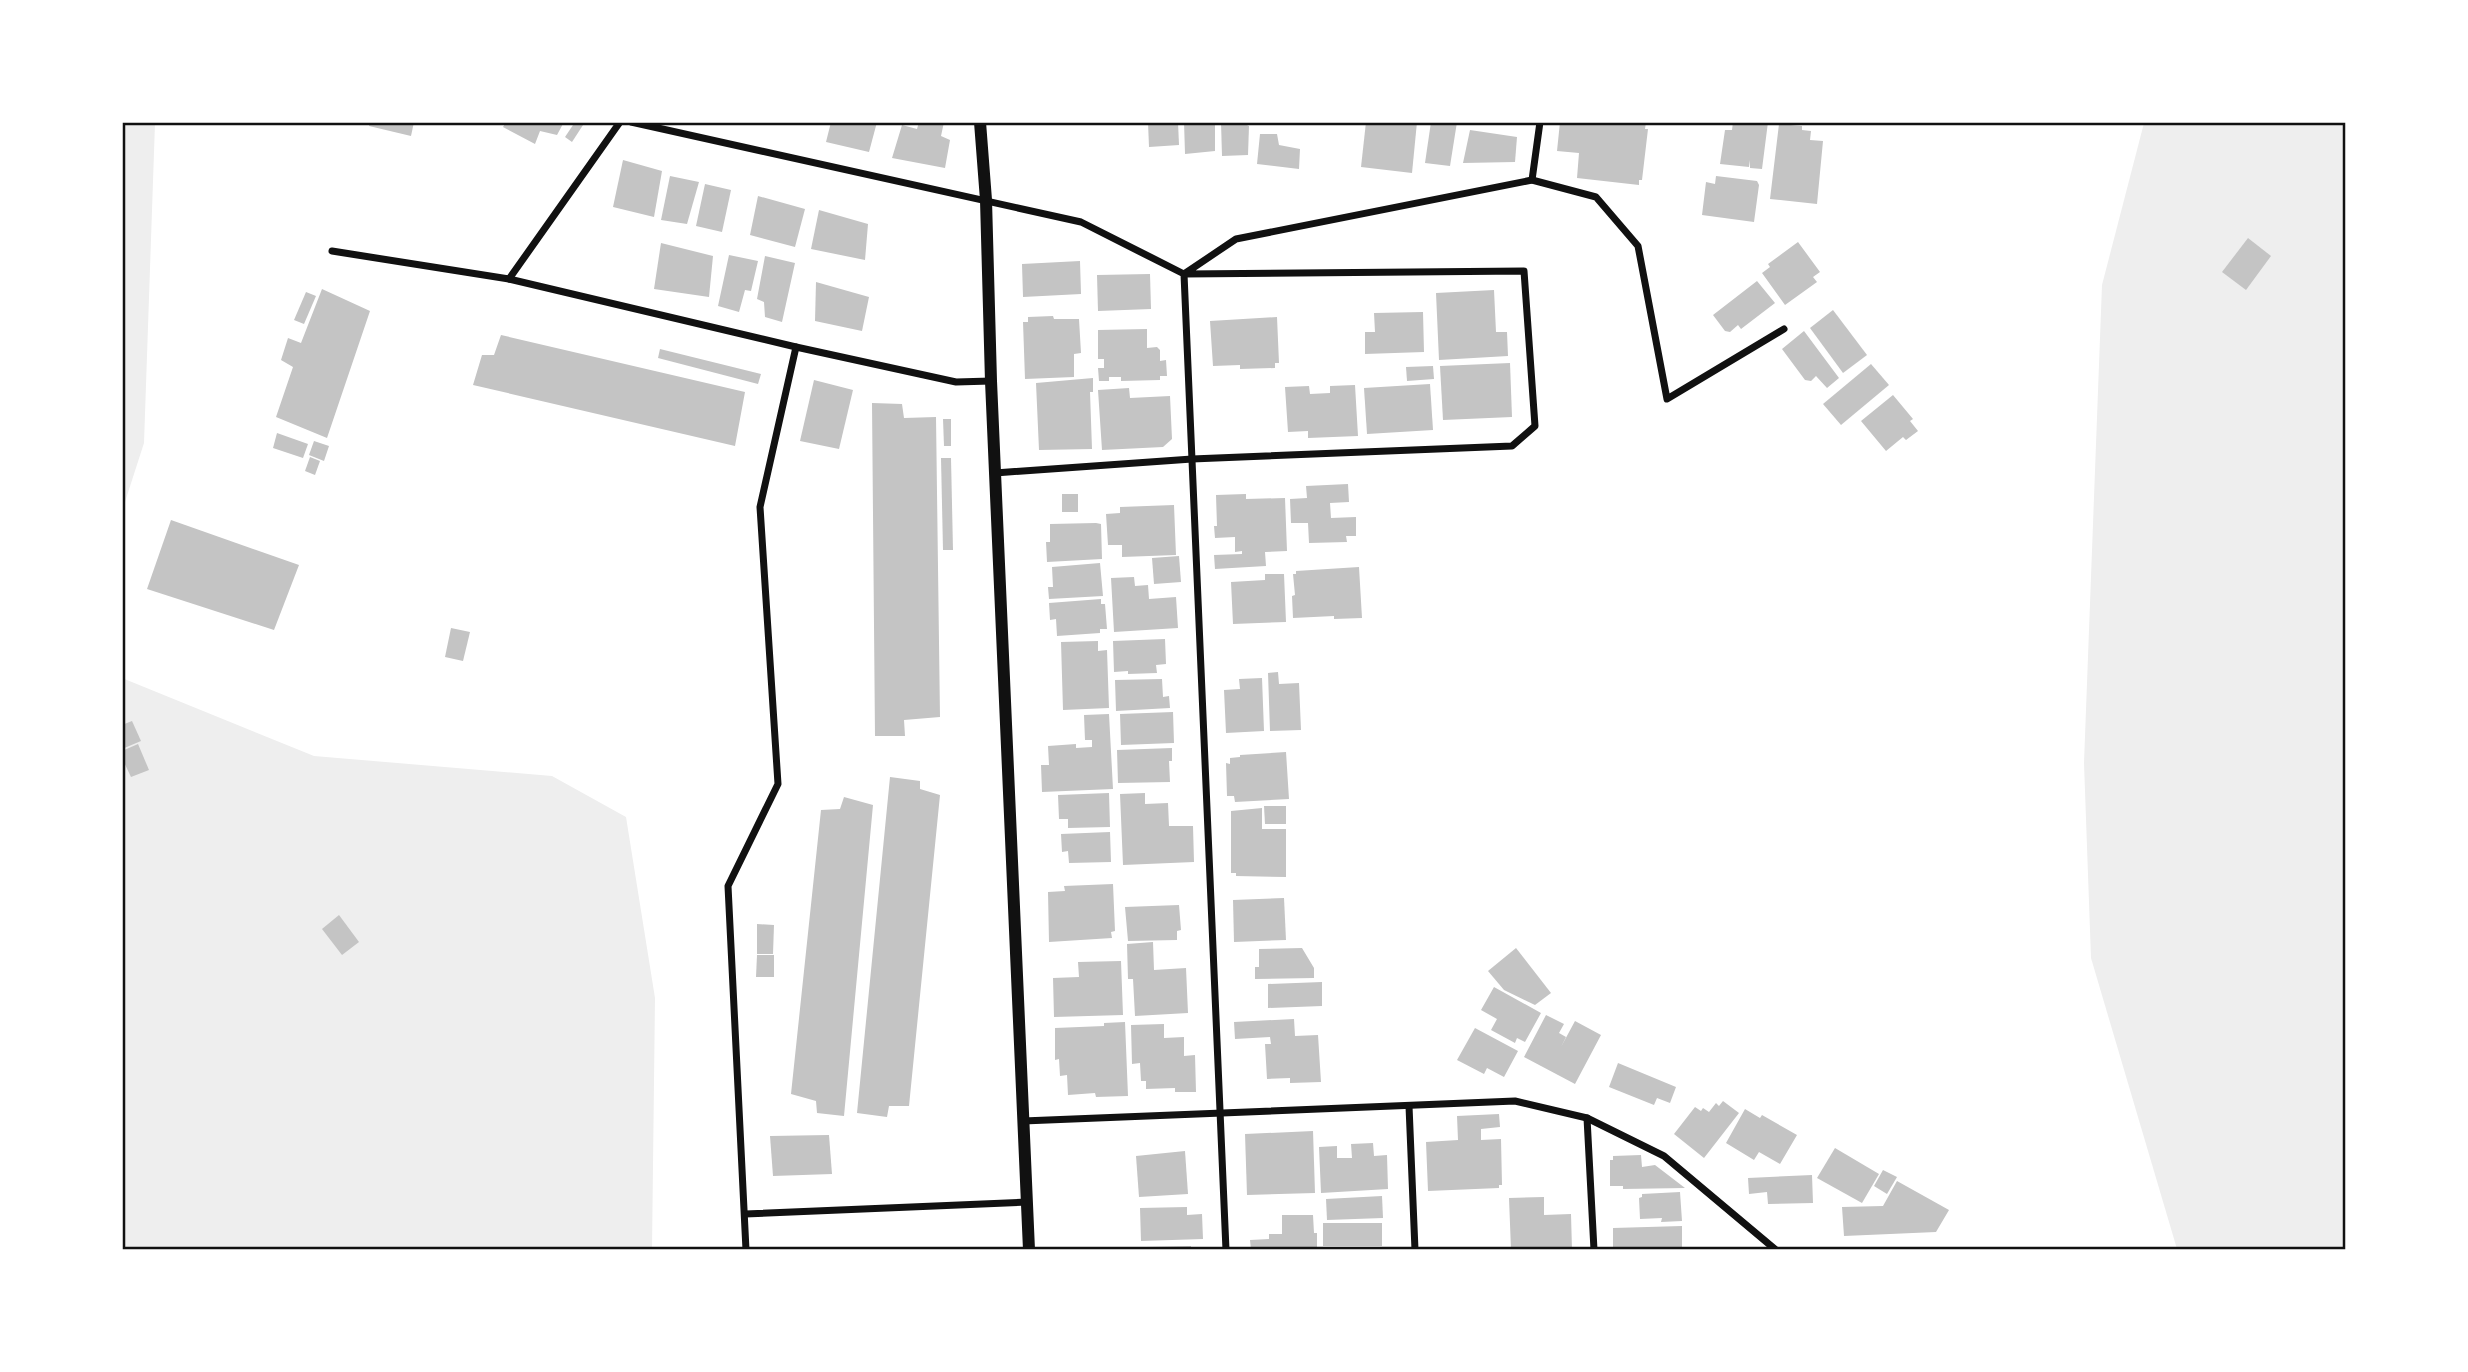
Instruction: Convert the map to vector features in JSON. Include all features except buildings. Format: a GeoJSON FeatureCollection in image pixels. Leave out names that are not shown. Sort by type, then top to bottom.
{"type":"FeatureCollection","features":[{"type":"Feature","properties":{"kind":"street"},"geometry":{"type":"LineString","coordinates":[[509,279],[620,122]]}},
{"type":"Feature","properties":{"kind":"street"},"geometry":{"type":"LineString","coordinates":[[631,122],[1081,222],[1184,274],[1524,271],[1535,426],[1512,446],[1192,459],[995,473]]}},
{"type":"Feature","properties":{"kind":"street"},"geometry":{"type":"LineString","coordinates":[[981,122],[1029,1250]]}},
{"type":"Feature","properties":{"kind":"street"},"geometry":{"type":"LineString","coordinates":[[1532,180],[1540,122]]}},
{"type":"Feature","properties":{"kind":"street"},"geometry":{"type":"LineString","coordinates":[[1184,274],[1236,239],[1532,180],[1596,197],[1638,246],[1667,399],[1784,329]]}},
{"type":"Feature","properties":{"kind":"street"},"geometry":{"type":"LineString","coordinates":[[332,251],[509,279],[956,382],[991,381]]}},
{"type":"Feature","properties":{"kind":"street"},"geometry":{"type":"LineString","coordinates":[[1184,274],[1226,1250]]}},
{"type":"Feature","properties":{"kind":"street"},"geometry":{"type":"LineString","coordinates":[[746,1250],[728,886],[778,784],[760,507],[796,347]]}},
{"type":"Feature","properties":{"kind":"street"},"geometry":{"type":"LineString","coordinates":[[1023,1121],[1516,1101],[1587,1118],[1664,1156],[1776,1250]]}},
{"type":"Feature","properties":{"kind":"street"},"geometry":{"type":"LineString","coordinates":[[1409,1106],[1415,1250]]}},
{"type":"Feature","properties":{"kind":"street"},"geometry":{"type":"LineString","coordinates":[[1587,1118],[1594,1250]]}},
{"type":"Feature","properties":{"kind":"street"},"geometry":{"type":"LineString","coordinates":[[745,1214],[1027,1202]]}},
{"type":"Feature","properties":{"kind":"shaded area"},"geometry":{"type":"Polygon","coordinates":[[[123,122],[155,123],[144,443],[123,508],[123,122]]]}},
{"type":"Feature","properties":{"kind":"shaded area"},"geometry":{"type":"Polygon","coordinates":[[[2144,123],[2345,123],[2345,1249],[2177,1249],[2091,958],[2084,763],[2102,285],[2144,123]]]}},
{"type":"Feature","properties":{"kind":"shaded area"},"geometry":{"type":"Polygon","coordinates":[[[122,678],[314,756],[552,776],[626,817],[655,998],[652,1249],[123,1249],[122,678]]]}}]}
